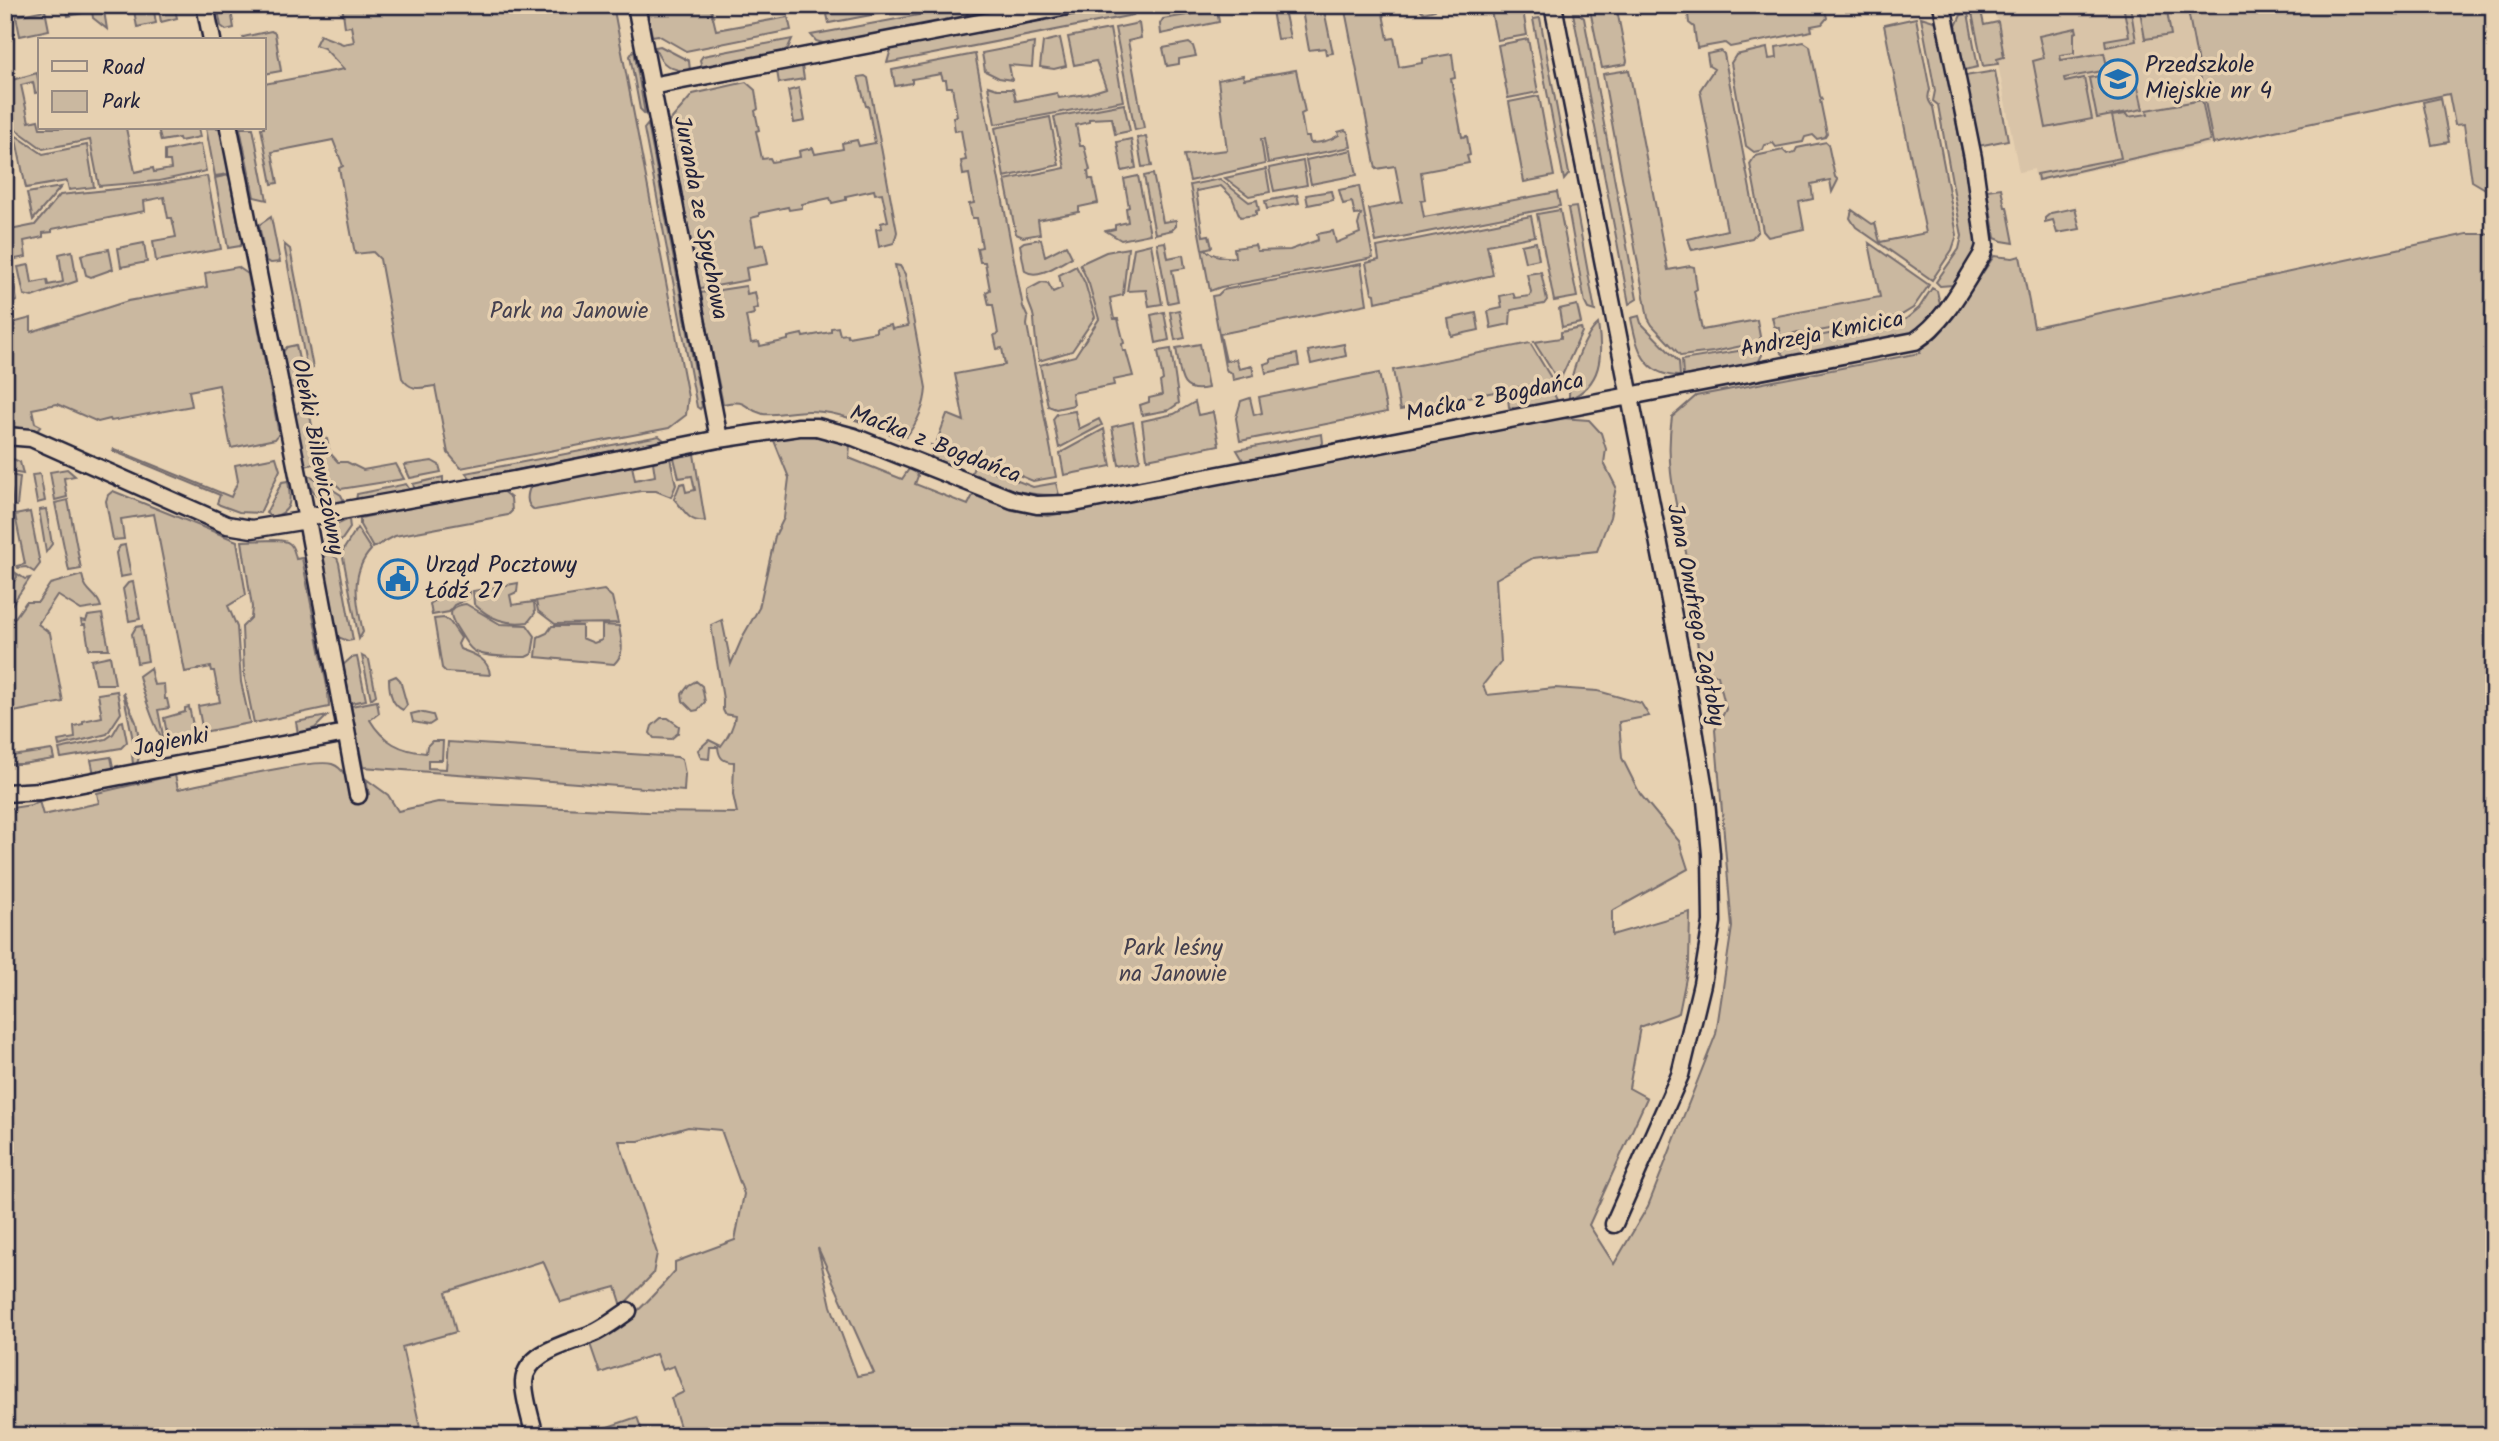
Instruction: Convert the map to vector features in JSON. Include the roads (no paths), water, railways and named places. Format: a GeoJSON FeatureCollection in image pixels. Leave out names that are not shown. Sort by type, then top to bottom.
{"type":"FeatureCollection","features":[{"type":"Feature","properties":{"kind":"street"},"geometry":{"type":"LineString","coordinates":[[205,5],[212,38]]}},
{"type":"Feature","properties":{"kind":"street","name":"Juranda ze Spychowa"},"geometry":{"type":"LineString","coordinates":[[636,5],[719,439]]}},
{"type":"Feature","properties":{"kind":"street"},"geometry":{"type":"LineString","coordinates":[[651,86],[1073,5]]}},
{"type":"Feature","properties":{"kind":"street","name":"Jana Onufrego Zagłoby"},"geometry":{"type":"LineString","coordinates":[[1553,5],[1687,687],[1712,854],[1712,922],[1703,984],[1679,1075],[1614,1224]]}},
{"type":"Feature","properties":{"kind":"street","name":"Andrzeja Kmicica"},"geometry":{"type":"LineString","coordinates":[[1629,395],[1904,344],[1924,335],[1940,318],[1982,256],[1985,246],[1973,158],[1942,5]]}},
{"type":"Feature","properties":{"kind":"street","name":"Oleńki Billewiczówny"},"geometry":{"type":"LineString","coordinates":[[229,130],[307,519],[358,795]]}},
{"type":"Feature","properties":{"kind":"street","name":"Maćka z Bogdańca"},"geometry":{"type":"LineString","coordinates":[[307,519],[781,428],[825,429],[865,441],[1013,500],[1051,505],[1069,504],[1629,395]]}},
{"type":"Feature","properties":{"kind":"street"},"geometry":{"type":"LineString","coordinates":[[5,436],[31,438],[227,525],[252,528],[307,519]]}},
{"type":"Feature","properties":{"kind":"street","name":"Jagienki"},"geometry":{"type":"LineString","coordinates":[[5,793],[41,791],[346,733]]}},
{"type":"Feature","properties":{"kind":"street"},"geometry":{"type":"LineString","coordinates":[[535,1436],[524,1382],[527,1369],[543,1354],[599,1331],[628,1311]]}},
{"type":"Feature","properties":{"kind":"place","name":"Przedszkole Miejskie nr 4"},"geometry":{"type":"Point","coordinates":[2118,79]}},
{"type":"Feature","properties":{"kind":"place","name":"Urząd Pocztowy Łódź 27"},"geometry":{"type":"Point","coordinates":[398,579]}},
{"type":"Feature","properties":{"kind":"park label","name":"Park na Janowie"},"geometry":{"type":"Point","coordinates":[569,312]}},
{"type":"Feature","properties":{"kind":"park label","name":"Park leśny na Janowie"},"geometry":{"type":"Point","coordinates":[1173,962]}}]}
